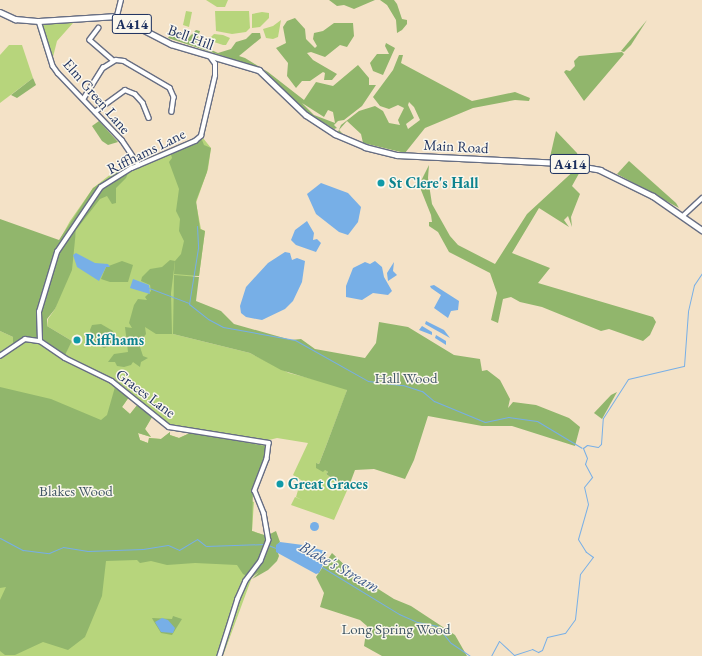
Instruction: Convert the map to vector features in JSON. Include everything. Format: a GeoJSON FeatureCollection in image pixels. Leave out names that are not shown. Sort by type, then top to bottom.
{"type":"FeatureCollection","features":[{"type":"Feature","properties":{"kind":"main road","name":"A414"},"geometry":{"type":"LineString","coordinates":[[0,12],[15,19],[39,21],[117,16]]}},
{"type":"Feature","properties":{"kind":"main road","name":"Bell Hill"},"geometry":{"type":"LineString","coordinates":[[117,16],[160,39],[220,60]]}},
{"type":"Feature","properties":{"kind":"main road","name":"Main Road"},"geometry":{"type":"LineString","coordinates":[[220,60],[259,70],[291,103],[312,119],[335,134],[365,147],[397,155],[562,163],[582,166],[620,178],[684,215],[702,230]]}},
{"type":"Feature","properties":{"kind":"street"},"geometry":{"type":"LineString","coordinates":[[117,16],[121,0]]}},
{"type":"Feature","properties":{"kind":"street","name":"Elm Green Lane"},"geometry":{"type":"LineString","coordinates":[[39,21],[53,66],[122,140],[137,163]]}},
{"type":"Feature","properties":{"kind":"street"},"geometry":{"type":"LineString","coordinates":[[100,28],[90,40],[112,60],[124,61],[170,88],[174,97],[172,112]]}},
{"type":"Feature","properties":{"kind":"street"},"geometry":{"type":"LineString","coordinates":[[210,57],[215,64],[220,60]]}},
{"type":"Feature","properties":{"kind":"street"},"geometry":{"type":"LineString","coordinates":[[84,98],[103,68],[112,60]]}},
{"type":"Feature","properties":{"kind":"street","name":"Riffhams Lane"},"geometry":{"type":"LineString","coordinates":[[40,341],[39,312],[57,252],[101,188],[132,168],[137,163],[195,141],[202,136],[215,76],[215,64]]}},
{"type":"Feature","properties":{"kind":"street"},"geometry":{"type":"LineString","coordinates":[[125,84],[125,90]]}},
{"type":"Feature","properties":{"kind":"street"},"geometry":{"type":"LineString","coordinates":[[95,112],[125,90]]}},
{"type":"Feature","properties":{"kind":"street"},"geometry":{"type":"LineString","coordinates":[[125,90],[135,94],[143,103],[149,118]]}},
{"type":"Feature","properties":{"kind":"street"},"geometry":{"type":"LineString","coordinates":[[684,215],[702,198]]}},
{"type":"Feature","properties":{"kind":"street"},"geometry":{"type":"LineString","coordinates":[[0,356],[25,339],[40,341]]}},
{"type":"Feature","properties":{"kind":"street","name":"Graces Lane"},"geometry":{"type":"LineString","coordinates":[[40,341],[65,358],[112,381],[169,427],[269,443],[267,459],[255,490],[264,513],[269,540],[260,561],[246,582],[238,599],[220,656]]}},
{"type":"Feature","properties":{"kind":"green space"},"geometry":{"type":"Polygon","coordinates":[[[206,0],[228,0],[225,7],[217,7],[206,0]]]}},
{"type":"Feature","properties":{"kind":"green space"},"geometry":{"type":"Polygon","coordinates":[[[329,0],[375,0],[354,9],[344,5],[337,6],[329,0]]]}},
{"type":"Feature","properties":{"kind":"green space"},"geometry":{"type":"Polygon","coordinates":[[[380,0],[394,0],[397,4],[402,19],[407,20],[407,24],[402,30],[397,33],[396,20],[387,5],[380,0]]]}},
{"type":"Feature","properties":{"kind":"green space"},"geometry":{"type":"Polygon","coordinates":[[[186,11],[192,12],[189,27],[183,25],[186,11]]]}},
{"type":"Feature","properties":{"kind":"green space"},"geometry":{"type":"Polygon","coordinates":[[[215,11],[249,11],[250,28],[246,32],[232,34],[216,31],[215,11]]]}},
{"type":"Feature","properties":{"kind":"green space"},"geometry":{"type":"Polygon","coordinates":[[[262,12],[269,13],[269,18],[260,27],[252,28],[252,14],[262,12]]]}},
{"type":"Feature","properties":{"kind":"green space"},"geometry":{"type":"Polygon","coordinates":[[[295,18],[305,29],[306,39],[315,48],[317,46],[313,39],[314,33],[323,31],[334,23],[353,23],[354,36],[347,47],[340,45],[325,57],[311,52],[307,53],[313,60],[337,74],[332,80],[324,80],[325,73],[323,72],[310,81],[302,81],[296,88],[287,76],[288,63],[276,48],[286,43],[283,27],[287,21],[295,18]]]}},
{"type":"Feature","properties":{"kind":"green space"},"geometry":{"type":"Polygon","coordinates":[[[281,20],[278,37],[273,39],[266,38],[263,29],[273,26],[281,20]]]}},
{"type":"Feature","properties":{"kind":"green space"},"geometry":{"type":"Polygon","coordinates":[[[647,20],[631,45],[624,52],[621,51],[647,20]]]}},
{"type":"Feature","properties":{"kind":"green space"},"geometry":{"type":"Polygon","coordinates":[[[36,23],[73,23],[57,41],[51,65],[46,55],[36,23]]]}},
{"type":"Feature","properties":{"kind":"green space"},"geometry":{"type":"Polygon","coordinates":[[[174,29],[185,41],[196,30],[200,31],[196,43],[218,53],[231,49],[236,42],[246,39],[252,33],[260,33],[261,38],[239,56],[245,58],[268,72],[304,100],[316,82],[333,86],[358,65],[369,78],[369,85],[376,85],[362,106],[344,120],[338,121],[334,125],[337,128],[334,129],[305,111],[263,69],[168,38],[174,29]],[[302,103],[314,115],[335,123],[333,112],[328,110],[324,117],[302,103]]]}},
{"type":"Feature","properties":{"kind":"green space"},"geometry":{"type":"Polygon","coordinates":[[[214,34],[223,35],[230,38],[226,45],[223,45],[211,41],[210,38],[214,34]]]}},
{"type":"Feature","properties":{"kind":"green space"},"geometry":{"type":"Polygon","coordinates":[[[386,43],[395,48],[383,75],[373,71],[370,63],[377,54],[389,54],[385,46],[386,43]]]}},
{"type":"Feature","properties":{"kind":"green space"},"geometry":{"type":"Polygon","coordinates":[[[9,45],[22,45],[33,78],[0,103],[0,55],[9,45]]]}},
{"type":"Feature","properties":{"kind":"green space"},"geometry":{"type":"Polygon","coordinates":[[[622,52],[624,54],[584,101],[564,72],[566,70],[570,71],[575,66],[574,61],[579,56],[622,52]]]}},
{"type":"Feature","properties":{"kind":"green space"},"geometry":{"type":"Polygon","coordinates":[[[399,55],[403,55],[401,63],[472,101],[515,92],[530,98],[529,101],[515,100],[473,108],[425,128],[405,153],[363,143],[361,134],[347,121],[339,130],[343,134],[338,132],[341,125],[359,111],[375,106],[383,111],[389,123],[400,125],[398,120],[404,108],[398,105],[389,109],[380,106],[373,97],[393,70],[399,55]],[[409,102],[408,105],[414,118],[406,124],[408,129],[420,120],[414,107],[409,102]]]}},
{"type":"Feature","properties":{"kind":"green space"},"geometry":{"type":"Polygon","coordinates":[[[33,78],[36,85],[17,98],[11,95],[33,78]]]}},
{"type":"Feature","properties":{"kind":"green space"},"geometry":{"type":"Polygon","coordinates":[[[99,121],[118,142],[108,145],[102,141],[92,126],[99,121]]]}},
{"type":"Feature","properties":{"kind":"green space"},"geometry":{"type":"Polygon","coordinates":[[[556,131],[577,153],[580,161],[551,159],[550,157],[556,131]]]}},
{"type":"Feature","properties":{"kind":"green space"},"geometry":{"type":"Polygon","coordinates":[[[203,138],[211,148],[208,169],[196,203],[201,229],[205,231],[199,276],[193,276],[173,334],[250,353],[289,373],[345,387],[347,390],[326,446],[319,464],[316,463],[328,472],[326,474],[342,486],[349,486],[334,520],[291,505],[295,497],[302,500],[296,497],[301,480],[293,475],[308,443],[277,438],[269,440],[172,426],[155,416],[135,397],[129,397],[122,407],[130,414],[138,404],[152,417],[145,429],[151,437],[138,433],[140,440],[148,443],[149,438],[161,439],[170,432],[170,435],[179,438],[190,433],[266,446],[251,501],[254,502],[252,531],[267,536],[268,535],[265,565],[252,577],[223,656],[0,656],[0,331],[13,337],[26,336],[27,340],[44,340],[65,354],[72,341],[47,326],[48,319],[55,309],[73,248],[76,230],[60,239],[70,221],[93,188],[111,174],[203,138]]]}},
{"type":"Feature","properties":{"kind":"green space"},"geometry":{"type":"Polygon","coordinates":[[[202,140],[204,145],[211,148],[207,172],[196,201],[200,229],[205,231],[199,276],[174,274],[175,261],[181,254],[184,241],[179,231],[180,219],[176,211],[179,189],[169,162],[172,158],[170,151],[202,140]]]}},
{"type":"Feature","properties":{"kind":"green space"},"geometry":{"type":"Polygon","coordinates":[[[629,161],[676,203],[679,208],[617,174],[629,161]]]}},
{"type":"Feature","properties":{"kind":"green space"},"geometry":{"type":"Polygon","coordinates":[[[133,162],[126,178],[116,188],[116,203],[112,204],[107,196],[100,199],[76,230],[72,270],[55,309],[47,319],[47,326],[72,341],[65,355],[44,340],[27,340],[26,336],[13,344],[13,337],[0,331],[0,219],[59,240],[93,188],[133,162]]]}},
{"type":"Feature","properties":{"kind":"green space"},"geometry":{"type":"Polygon","coordinates":[[[429,165],[428,178],[432,204],[450,236],[458,245],[495,264],[527,214],[578,167],[582,168],[572,186],[580,194],[571,217],[572,227],[568,216],[564,220],[569,227],[539,208],[512,253],[550,268],[538,283],[653,317],[656,322],[650,335],[643,341],[609,329],[601,331],[542,307],[520,302],[511,297],[503,299],[498,323],[491,320],[497,293],[490,273],[449,252],[438,232],[429,226],[429,222],[432,222],[431,215],[419,185],[429,165]]]}},
{"type":"Feature","properties":{"kind":"green space"},"geometry":{"type":"Polygon","coordinates":[[[170,260],[175,261],[171,293],[172,334],[156,334],[145,327],[146,334],[140,342],[140,347],[143,356],[148,358],[141,362],[140,367],[133,362],[131,365],[124,367],[117,366],[115,362],[108,362],[114,354],[128,352],[125,327],[132,328],[129,323],[134,305],[138,299],[147,300],[145,297],[151,291],[150,285],[141,281],[142,277],[150,269],[162,267],[170,260]]]}},
{"type":"Feature","properties":{"kind":"green space"},"geometry":{"type":"Polygon","coordinates":[[[122,261],[133,265],[128,282],[110,282],[101,279],[106,267],[122,261]]]}},
{"type":"Feature","properties":{"kind":"green space","name":"Hall Wood"},"geometry":{"type":"Polygon","coordinates":[[[174,275],[199,277],[196,301],[221,311],[234,324],[291,340],[301,339],[315,349],[365,358],[376,343],[379,322],[408,327],[454,355],[480,359],[482,371],[487,370],[500,380],[510,399],[508,408],[513,402],[536,405],[569,418],[580,427],[575,446],[512,426],[482,426],[428,416],[414,460],[405,479],[374,469],[355,470],[349,486],[343,486],[326,474],[328,472],[325,470],[323,472],[316,468],[316,463],[319,464],[347,390],[281,370],[250,353],[173,334],[174,275]]]}},
{"type":"Feature","properties":{"kind":"green space"},"geometry":{"type":"Polygon","coordinates":[[[101,324],[113,331],[111,345],[104,348],[93,342],[90,330],[92,325],[101,324]]]}},
{"type":"Feature","properties":{"kind":"green space","name":"Blakes Wood"},"geometry":{"type":"Polygon","coordinates":[[[0,387],[51,399],[101,420],[107,415],[115,387],[129,397],[122,407],[130,414],[138,404],[152,417],[145,429],[151,437],[138,433],[140,440],[148,443],[149,438],[161,439],[170,432],[170,435],[179,438],[190,433],[266,446],[264,458],[253,488],[252,531],[267,536],[268,535],[270,546],[270,534],[276,531],[280,542],[276,547],[279,556],[277,561],[268,570],[252,579],[259,572],[251,578],[243,574],[237,565],[195,563],[167,565],[151,561],[140,563],[137,560],[106,561],[102,596],[85,637],[68,650],[43,642],[15,655],[5,655],[0,651],[0,600],[6,587],[0,588],[0,387]]]}},
{"type":"Feature","properties":{"kind":"green space"},"geometry":{"type":"Polygon","coordinates":[[[617,392],[602,419],[594,413],[611,395],[617,392]]]}},
{"type":"Feature","properties":{"kind":"green space","name":"Long Spring Wood"},"geometry":{"type":"Polygon","coordinates":[[[332,553],[353,573],[394,599],[411,606],[455,635],[467,656],[382,656],[364,646],[367,626],[360,620],[320,607],[324,593],[316,577],[332,553]]]}},
{"type":"Feature","properties":{"kind":"green space"},"geometry":{"type":"Polygon","coordinates":[[[173,616],[182,619],[172,635],[161,633],[152,618],[172,619],[173,616]]]}},
{"type":"Feature","properties":{"kind":"water"},"geometry":{"type":"Polygon","coordinates":[[[321,183],[348,193],[361,207],[358,222],[348,235],[339,232],[316,214],[307,194],[321,183]]]}},
{"type":"Feature","properties":{"kind":"water"},"geometry":{"type":"Polygon","coordinates":[[[307,221],[314,233],[313,240],[317,239],[321,243],[316,252],[296,245],[291,240],[295,230],[307,221]]]}},
{"type":"Feature","properties":{"kind":"water"},"geometry":{"type":"Polygon","coordinates":[[[285,252],[290,253],[292,260],[297,258],[305,261],[302,282],[293,301],[285,309],[262,320],[246,317],[241,313],[240,306],[246,287],[268,263],[285,252]]]}},
{"type":"Feature","properties":{"kind":"water"},"geometry":{"type":"Polygon","coordinates":[[[76,253],[95,263],[108,264],[110,267],[106,267],[99,281],[77,267],[73,255],[76,253]]]}},
{"type":"Feature","properties":{"kind":"water"},"geometry":{"type":"Polygon","coordinates":[[[375,261],[382,267],[384,277],[392,291],[388,295],[373,293],[362,300],[346,297],[346,286],[353,268],[365,262],[370,264],[375,261]]]}},
{"type":"Feature","properties":{"kind":"water"},"geometry":{"type":"Polygon","coordinates":[[[394,262],[393,271],[397,275],[388,281],[387,273],[394,262]]]}},
{"type":"Feature","properties":{"kind":"water"},"geometry":{"type":"Polygon","coordinates":[[[133,279],[149,285],[150,294],[130,288],[133,279]]]}},
{"type":"Feature","properties":{"kind":"water"},"geometry":{"type":"Polygon","coordinates":[[[434,285],[459,301],[458,310],[451,311],[448,318],[434,308],[441,295],[431,288],[430,286],[434,285]]]}},
{"type":"Feature","properties":{"kind":"water"},"geometry":{"type":"Polygon","coordinates":[[[426,321],[444,330],[450,338],[425,324],[426,321]]]}},
{"type":"Feature","properties":{"kind":"water"},"geometry":{"type":"Polygon","coordinates":[[[422,326],[432,332],[432,335],[419,330],[422,326]]]}},
{"type":"Feature","properties":{"kind":"water"},"geometry":{"type":"Polygon","coordinates":[[[436,335],[446,341],[446,345],[435,338],[436,335]]]}},
{"type":"Feature","properties":{"kind":"water"},"geometry":{"type":"Polygon","coordinates":[[[314,521],[319,526],[314,531],[309,526],[314,521]]]}},
{"type":"Feature","properties":{"kind":"water"},"geometry":{"type":"Polygon","coordinates":[[[280,542],[303,545],[325,551],[326,558],[319,573],[316,574],[276,552],[276,545],[280,542]]]}},
{"type":"Feature","properties":{"kind":"water"},"geometry":{"type":"Polygon","coordinates":[[[162,618],[168,620],[175,628],[173,633],[161,632],[155,622],[162,618]]]}},
{"type":"Feature","properties":{"kind":"waterway"},"geometry":{"type":"LineString","coordinates":[[197,226],[198,248],[189,304],[208,319],[223,327],[295,340],[368,381],[403,385],[422,391],[434,401],[485,422],[508,417],[537,421],[582,448]]}},
{"type":"Feature","properties":{"kind":"waterway"},"geometry":{"type":"LineString","coordinates":[[491,656],[499,641],[514,655],[532,649],[538,652],[542,650],[547,637],[565,633],[575,619],[580,574],[593,557],[586,552],[578,539],[588,504],[584,487],[592,477],[585,464],[587,458],[583,448],[587,445],[598,447],[601,444],[603,418],[628,379],[684,366],[688,311],[694,285],[702,273]]}},
{"type":"Feature","properties":{"kind":"waterway"},"geometry":{"type":"LineString","coordinates":[[149,288],[189,303]]}},
{"type":"Feature","properties":{"kind":"waterway","name":"Blake's Stream"},"geometry":{"type":"LineString","coordinates":[[0,538],[23,550],[49,553],[63,547],[88,551],[143,549],[168,545],[179,550],[197,539],[206,546],[265,544]]}},
{"type":"Feature","properties":{"kind":"waterway","name":"Blake's Stream"},"geometry":{"type":"LineString","coordinates":[[268,545],[276,548]]}},
{"type":"Feature","properties":{"kind":"waterway","name":"Blake's Stream"},"geometry":{"type":"LineString","coordinates":[[322,567],[399,614],[417,622],[437,626],[451,643],[470,656]]}},
{"type":"Feature","properties":{"kind":"place","name":"St Clere's Hall"},"geometry":{"type":"Point","coordinates":[381,183]}},
{"type":"Feature","properties":{"kind":"place","name":"Riffhams"},"geometry":{"type":"Point","coordinates":[77,340]}},
{"type":"Feature","properties":{"kind":"place","name":"Great Graces"},"geometry":{"type":"Point","coordinates":[280,484]}}]}
